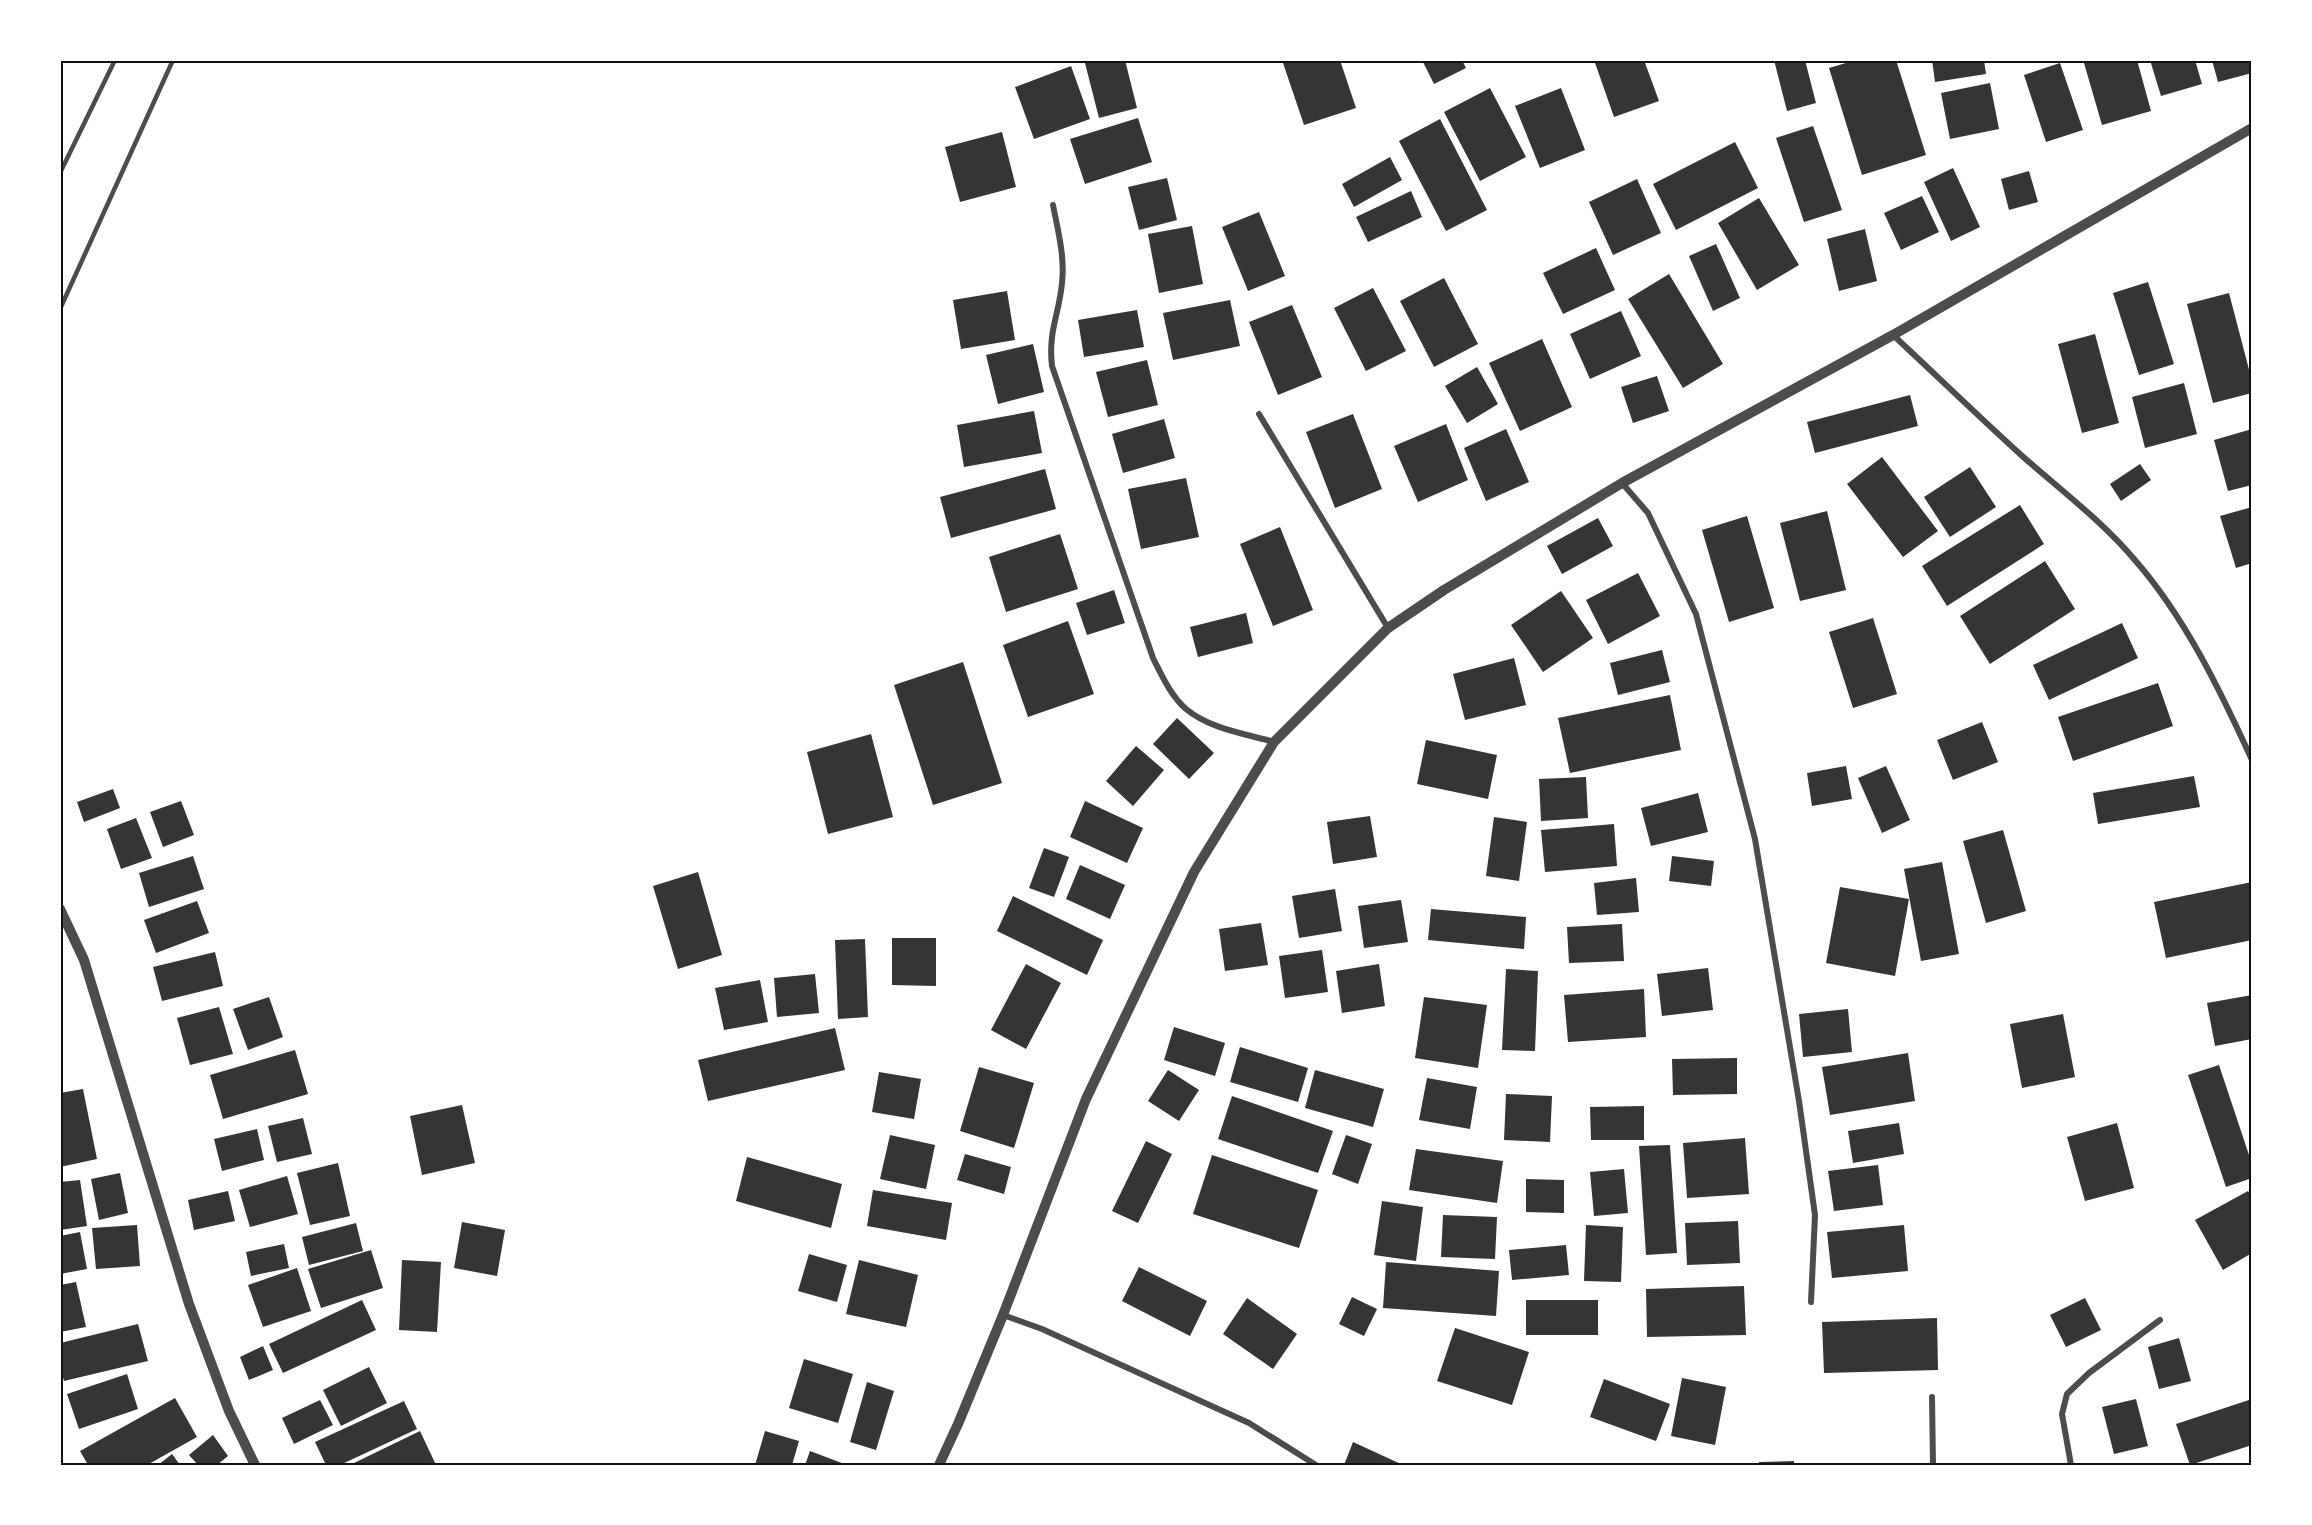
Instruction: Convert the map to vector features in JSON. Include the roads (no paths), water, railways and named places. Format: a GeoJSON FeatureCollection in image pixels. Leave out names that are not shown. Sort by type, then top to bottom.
{"type":"FeatureCollection","features":[{"type":"Feature","properties":{"kind":"street"},"geometry":{"type":"LineString","coordinates":[[939,1465],[958,1425],[1086,1099],[1194,872],[1274,742],[1388,628],[1444,590],[1622,483],[1893,335],[2252,128]]}},
{"type":"Feature","properties":{"kind":"street"},"geometry":{"type":"LineString","coordinates":[[1053,205],[1063,255],[1063,271],[1052,326],[1050,348],[1052,366],[1153,658],[1166,684],[1186,709],[1207,722],[1274,742]]}},
{"type":"Feature","properties":{"kind":"street"},"geometry":{"type":"LineString","coordinates":[[1893,335],[2098,522],[2134,559],[2174,612],[2229,711],[2252,759]]}},
{"type":"Feature","properties":{"kind":"street"},"geometry":{"type":"LineString","coordinates":[[1259,414],[1388,628]]}},
{"type":"Feature","properties":{"kind":"street"},"geometry":{"type":"LineString","coordinates":[[1622,483],[1648,513],[1696,614],[1755,839],[1815,1215],[1811,1302]]}},
{"type":"Feature","properties":{"kind":"street"},"geometry":{"type":"LineString","coordinates":[[60,909],[84,960],[189,1304],[229,1411],[255,1465]]}},
{"type":"Feature","properties":{"kind":"street"},"geometry":{"type":"LineString","coordinates":[[1002,1315],[1042,1329],[1249,1423],[1316,1465]]}},
{"type":"Feature","properties":{"kind":"street"},"geometry":{"type":"LineString","coordinates":[[2071,1465],[2062,1414],[2067,1394],[2089,1373],[2160,1320]]}},
{"type":"Feature","properties":{"kind":"street"},"geometry":{"type":"LineString","coordinates":[[1932,1397],[1933,1465]]}},
{"type":"Feature","properties":{"kind":"lane"},"geometry":{"type":"LineString","coordinates":[[60,173],[115,60]]}},
{"type":"Feature","properties":{"kind":"lane"},"geometry":{"type":"LineString","coordinates":[[60,309],[173,60]]}}]}
